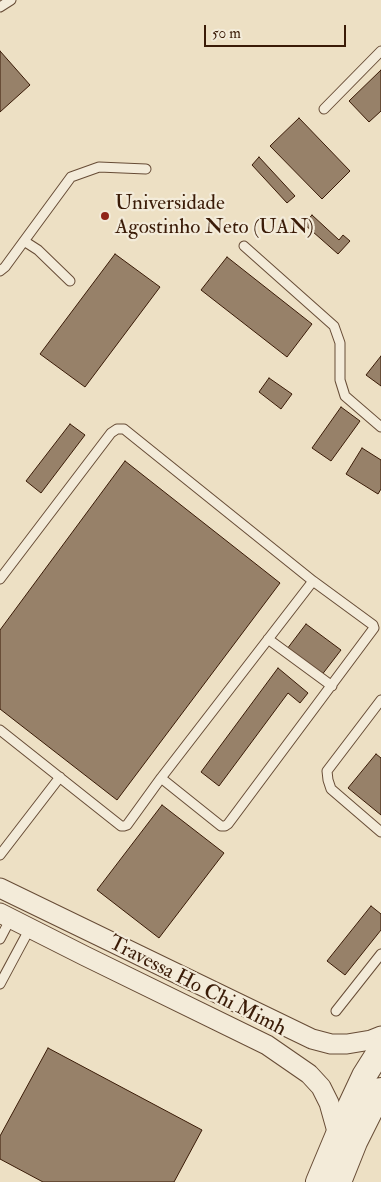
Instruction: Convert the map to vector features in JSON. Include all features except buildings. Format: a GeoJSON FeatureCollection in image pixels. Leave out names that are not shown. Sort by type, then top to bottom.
{"type":"FeatureCollection","features":[{"type":"Feature","properties":{"kind":"street","name":"Travessa Ho Chi Mimh"},"geometry":{"type":"LineString","coordinates":[[0,888],[312,1039],[331,1044],[347,1044],[371,1040],[381,1036]]}},
{"type":"Feature","properties":{"kind":"street","name":"Travessa Ho Chi Mimh"},"geometry":{"type":"LineString","coordinates":[[3,915],[267,1045],[309,1074],[321,1088],[329,1103],[338,1135]]}},
{"type":"Feature","properties":{"kind":"street"},"geometry":{"type":"LineString","coordinates":[[318,1182],[356,1092],[381,1048]]}},
{"type":"Feature","properties":{"kind":"street"},"geometry":{"type":"LineString","coordinates":[[339,1182],[354,1142],[381,1090]]}},
{"type":"Feature","properties":{"kind":"lane"},"geometry":{"type":"LineString","coordinates":[[0,7],[11,0]]}},
{"type":"Feature","properties":{"kind":"lane"},"geometry":{"type":"LineString","coordinates":[[324,109],[381,51]]}},
{"type":"Feature","properties":{"kind":"lane"},"geometry":{"type":"LineString","coordinates":[[0,271],[5,267],[71,177],[99,167],[146,170]]}},
{"type":"Feature","properties":{"kind":"lane"},"geometry":{"type":"LineString","coordinates":[[24,241],[38,250],[70,281]]}},
{"type":"Feature","properties":{"kind":"lane"},"geometry":{"type":"LineString","coordinates":[[244,246],[334,326],[340,343],[340,380],[346,396],[381,427]]}},
{"type":"Feature","properties":{"kind":"lane"},"geometry":{"type":"LineString","coordinates":[[0,579],[111,432],[117,428],[124,429],[313,581],[373,625],[374,628],[332,686],[228,824],[221,826],[161,778]]}},
{"type":"Feature","properties":{"kind":"lane"},"geometry":{"type":"LineString","coordinates":[[0,562],[8,568]]}},
{"type":"Feature","properties":{"kind":"lane"},"geometry":{"type":"LineString","coordinates":[[0,730],[121,826],[127,825],[313,581]]}},
{"type":"Feature","properties":{"kind":"lane"},"geometry":{"type":"LineString","coordinates":[[268,639],[332,686]]}},
{"type":"Feature","properties":{"kind":"lane"},"geometry":{"type":"LineString","coordinates":[[381,700],[328,771],[331,789],[381,832]]}},
{"type":"Feature","properties":{"kind":"lane"},"geometry":{"type":"LineString","coordinates":[[0,855],[60,778]]}},
{"type":"Feature","properties":{"kind":"lane"},"geometry":{"type":"LineString","coordinates":[[0,939],[3,915]]}},
{"type":"Feature","properties":{"kind":"lane"},"geometry":{"type":"LineString","coordinates":[[0,984],[30,928]]}},
{"type":"Feature","properties":{"kind":"lane"},"geometry":{"type":"LineString","coordinates":[[336,1011],[381,954]]}},
{"type":"Feature","properties":{"kind":"place","name":"Universidade Agostinho Neto (UAN)"},"geometry":{"type":"Point","coordinates":[105,216]}}]}
